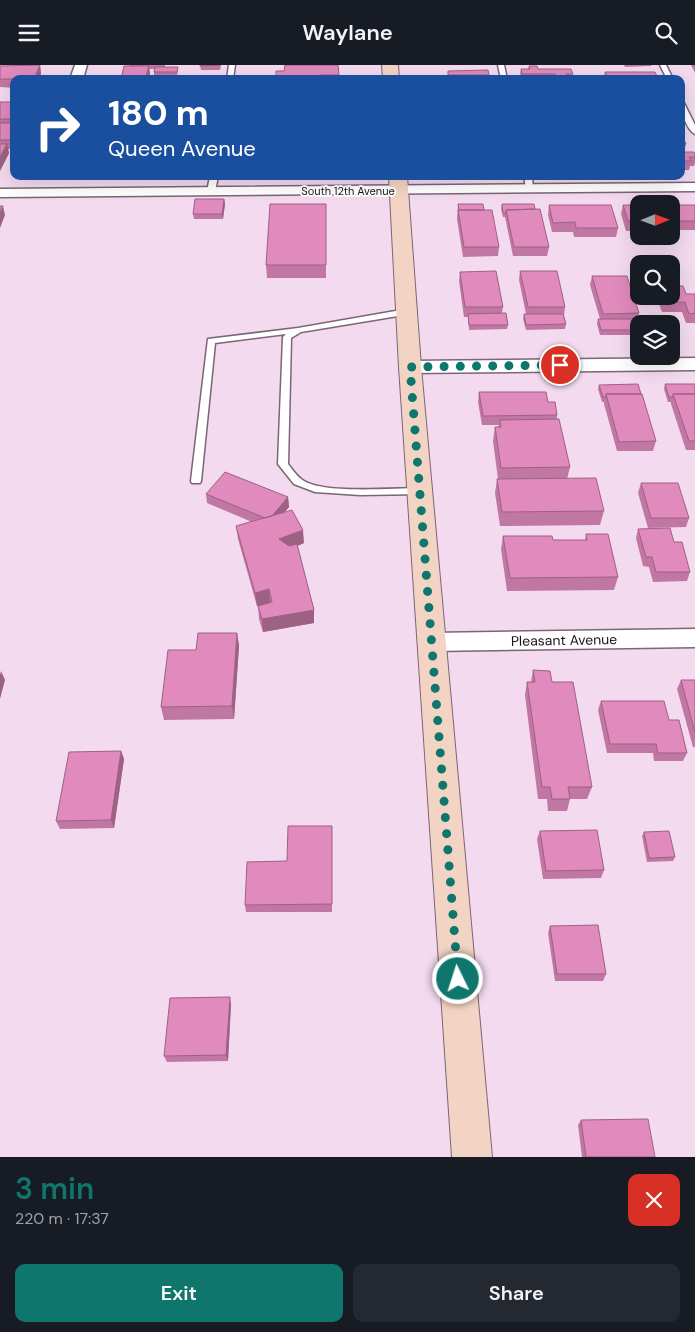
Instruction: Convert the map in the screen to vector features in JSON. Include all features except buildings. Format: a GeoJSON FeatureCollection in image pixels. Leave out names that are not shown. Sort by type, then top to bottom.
{"type":"FeatureCollection","features":[{"type":"Feature","properties":{"kind":"main road"},"geometry":{"type":"LineString","coordinates":[[399,183],[410,367],[472,1157]]}},
{"type":"Feature","properties":{"kind":"street"},"geometry":{"type":"LineString","coordinates":[[36,193],[41,180]]}},
{"type":"Feature","properties":{"kind":"street","name":"South 12th Avenue"},"geometry":{"type":"LineString","coordinates":[[0,193],[211,191],[399,183],[529,182],[695,187]]}},
{"type":"Feature","properties":{"kind":"street"},"geometry":{"type":"LineString","coordinates":[[410,367],[695,364]]}},
{"type":"Feature","properties":{"kind":"street","name":"Pleasant Avenue"},"geometry":{"type":"LineString","coordinates":[[432,642],[695,638]]}},
{"type":"Feature","properties":{"kind":"lane"},"geometry":{"type":"LineString","coordinates":[[685,111],[695,132]]}},
{"type":"Feature","properties":{"kind":"lane"},"geometry":{"type":"LineString","coordinates":[[211,191],[213,180]]}},
{"type":"Feature","properties":{"kind":"lane"},"geometry":{"type":"LineString","coordinates":[[196,481],[211,341],[299,329],[406,311]]}},
{"type":"Feature","properties":{"kind":"lane"},"geometry":{"type":"LineString","coordinates":[[299,329],[287,337],[282,464],[294,479],[305,486],[334,490],[420,492]]}},
{"type":"Feature","properties":{"kind":"route"},"geometry":{"type":"LineString","coordinates":[[458,979],[410,367],[560,365]]}}]}
